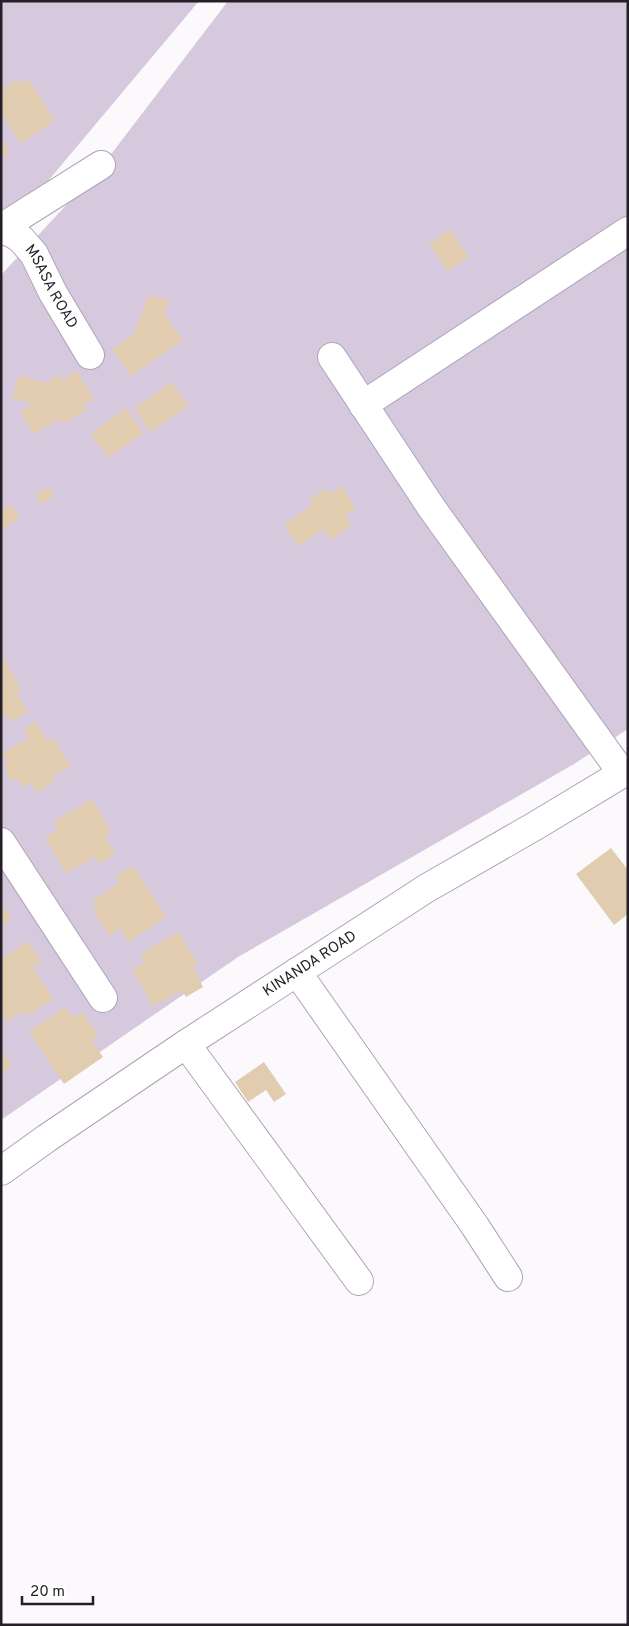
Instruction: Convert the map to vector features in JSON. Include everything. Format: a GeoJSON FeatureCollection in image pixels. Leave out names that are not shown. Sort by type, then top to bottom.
{"type":"FeatureCollection","features":[{"type":"Feature","properties":{"kind":"street"},"geometry":{"type":"LineString","coordinates":[[1,229],[101,165]]}},
{"type":"Feature","properties":{"kind":"street","name":"MSASA ROAD"},"geometry":{"type":"LineString","coordinates":[[1,229],[22,239],[34,254],[53,293],[90,356]]}},
{"type":"Feature","properties":{"kind":"street"},"geometry":{"type":"LineString","coordinates":[[364,405],[628,231]]}},
{"type":"Feature","properties":{"kind":"street"},"geometry":{"type":"LineString","coordinates":[[332,357],[431,507],[625,771]]}},
{"type":"Feature","properties":{"kind":"street","name":"KINANDA ROAD"},"geometry":{"type":"LineString","coordinates":[[1,1171],[186,1044],[296,972],[428,888],[536,826],[625,771]]}},
{"type":"Feature","properties":{"kind":"street"},"geometry":{"type":"LineString","coordinates":[[1,842],[103,998]]}},
{"type":"Feature","properties":{"kind":"street"},"geometry":{"type":"LineString","coordinates":[[296,972],[475,1226],[508,1277]]}},
{"type":"Feature","properties":{"kind":"street"},"geometry":{"type":"LineString","coordinates":[[186,1044],[359,1281]]}},
{"type":"Feature","properties":{"kind":"shaded area"},"geometry":{"type":"Polygon","coordinates":[[[1,1],[199,1],[1,237],[1,1]]]}},
{"type":"Feature","properties":{"kind":"shaded area"},"geometry":{"type":"Polygon","coordinates":[[[228,1],[628,1],[628,729],[574,764],[238,957],[1,1120],[1,275],[99,170],[228,1]]]}},
{"type":"Feature","properties":{"kind":"building"},"geometry":{"type":"Polygon","coordinates":[[[28,79],[55,121],[20,143],[1,112],[1,89],[16,80],[19,84],[28,79]]]}},
{"type":"Feature","properties":{"kind":"building"},"geometry":{"type":"Polygon","coordinates":[[[1,138],[10,153],[1,158],[1,138]]]}},
{"type":"Feature","properties":{"kind":"building"},"geometry":{"type":"Polygon","coordinates":[[[450,229],[469,257],[447,271],[429,243],[450,229]]]}},
{"type":"Feature","properties":{"kind":"building"},"geometry":{"type":"Polygon","coordinates":[[[148,296],[171,300],[164,314],[183,340],[131,376],[112,350],[133,335],[148,296]]]}},
{"type":"Feature","properties":{"kind":"building"},"geometry":{"type":"Polygon","coordinates":[[[77,371],[94,399],[84,404],[87,410],[63,424],[60,419],[33,434],[20,412],[32,404],[12,398],[19,375],[46,383],[59,375],[62,380],[77,371]]]}},
{"type":"Feature","properties":{"kind":"building"},"geometry":{"type":"Polygon","coordinates":[[[172,382],[188,406],[150,432],[134,408],[172,382]]]}},
{"type":"Feature","properties":{"kind":"building"},"geometry":{"type":"Polygon","coordinates":[[[126,408],[143,433],[108,458],[91,434],[126,408]]]}},
{"type":"Feature","properties":{"kind":"building"},"geometry":{"type":"Polygon","coordinates":[[[342,486],[356,508],[345,516],[351,526],[331,540],[324,529],[298,546],[284,524],[313,505],[309,500],[327,488],[331,494],[342,486]]]}},
{"type":"Feature","properties":{"kind":"building"},"geometry":{"type":"Polygon","coordinates":[[[48,487],[54,496],[40,504],[35,495],[48,487]]]}},
{"type":"Feature","properties":{"kind":"building"},"geometry":{"type":"Polygon","coordinates":[[[11,505],[20,518],[1,530],[1,511],[11,505]]]}},
{"type":"Feature","properties":{"kind":"building"},"geometry":{"type":"Polygon","coordinates":[[[3,657],[22,690],[17,693],[28,712],[11,722],[7,715],[1,718],[1,658],[3,657]]]}},
{"type":"Feature","properties":{"kind":"building"},"geometry":{"type":"Polygon","coordinates":[[[36,722],[47,741],[53,738],[70,766],[52,776],[55,781],[37,793],[31,783],[23,788],[17,778],[11,781],[4,767],[9,764],[2,753],[29,739],[23,730],[36,722]]]}},
{"type":"Feature","properties":{"kind":"building"},"geometry":{"type":"Polygon","coordinates":[[[92,799],[111,832],[105,835],[116,854],[99,864],[95,857],[66,873],[45,837],[58,830],[53,822],[92,799]]]}},
{"type":"Feature","properties":{"kind":"building"},"geometry":{"type":"Polygon","coordinates":[[[611,848],[628,870],[628,914],[614,925],[576,874],[611,848]]]}},
{"type":"Feature","properties":{"kind":"building"},"geometry":{"type":"Polygon","coordinates":[[[133,866],[166,917],[129,942],[120,929],[109,936],[93,911],[97,908],[92,901],[119,883],[115,877],[133,866]]]}},
{"type":"Feature","properties":{"kind":"building"},"geometry":{"type":"Polygon","coordinates":[[[1,903],[12,918],[1,926],[1,903]]]}},
{"type":"Feature","properties":{"kind":"building"},"geometry":{"type":"Polygon","coordinates":[[[179,932],[198,965],[193,967],[203,987],[186,997],[182,990],[153,1006],[132,969],[145,962],[140,954],[179,932]]]}},
{"type":"Feature","properties":{"kind":"building"},"geometry":{"type":"Polygon","coordinates":[[[28,941],[42,962],[33,968],[53,999],[27,1016],[23,1011],[6,1022],[1,1014],[1,959],[28,941]]]}},
{"type":"Feature","properties":{"kind":"building"},"geometry":{"type":"Polygon","coordinates":[[[65,1007],[73,1018],[82,1012],[98,1036],[92,1041],[103,1057],[64,1084],[29,1032],[65,1007]]]}},
{"type":"Feature","properties":{"kind":"building"},"geometry":{"type":"Polygon","coordinates":[[[1,1049],[12,1066],[1,1073],[1,1049]]]}},
{"type":"Feature","properties":{"kind":"building"},"geometry":{"type":"Polygon","coordinates":[[[264,1062],[286,1094],[274,1102],[266,1090],[248,1102],[235,1082],[264,1062]]]}}]}
